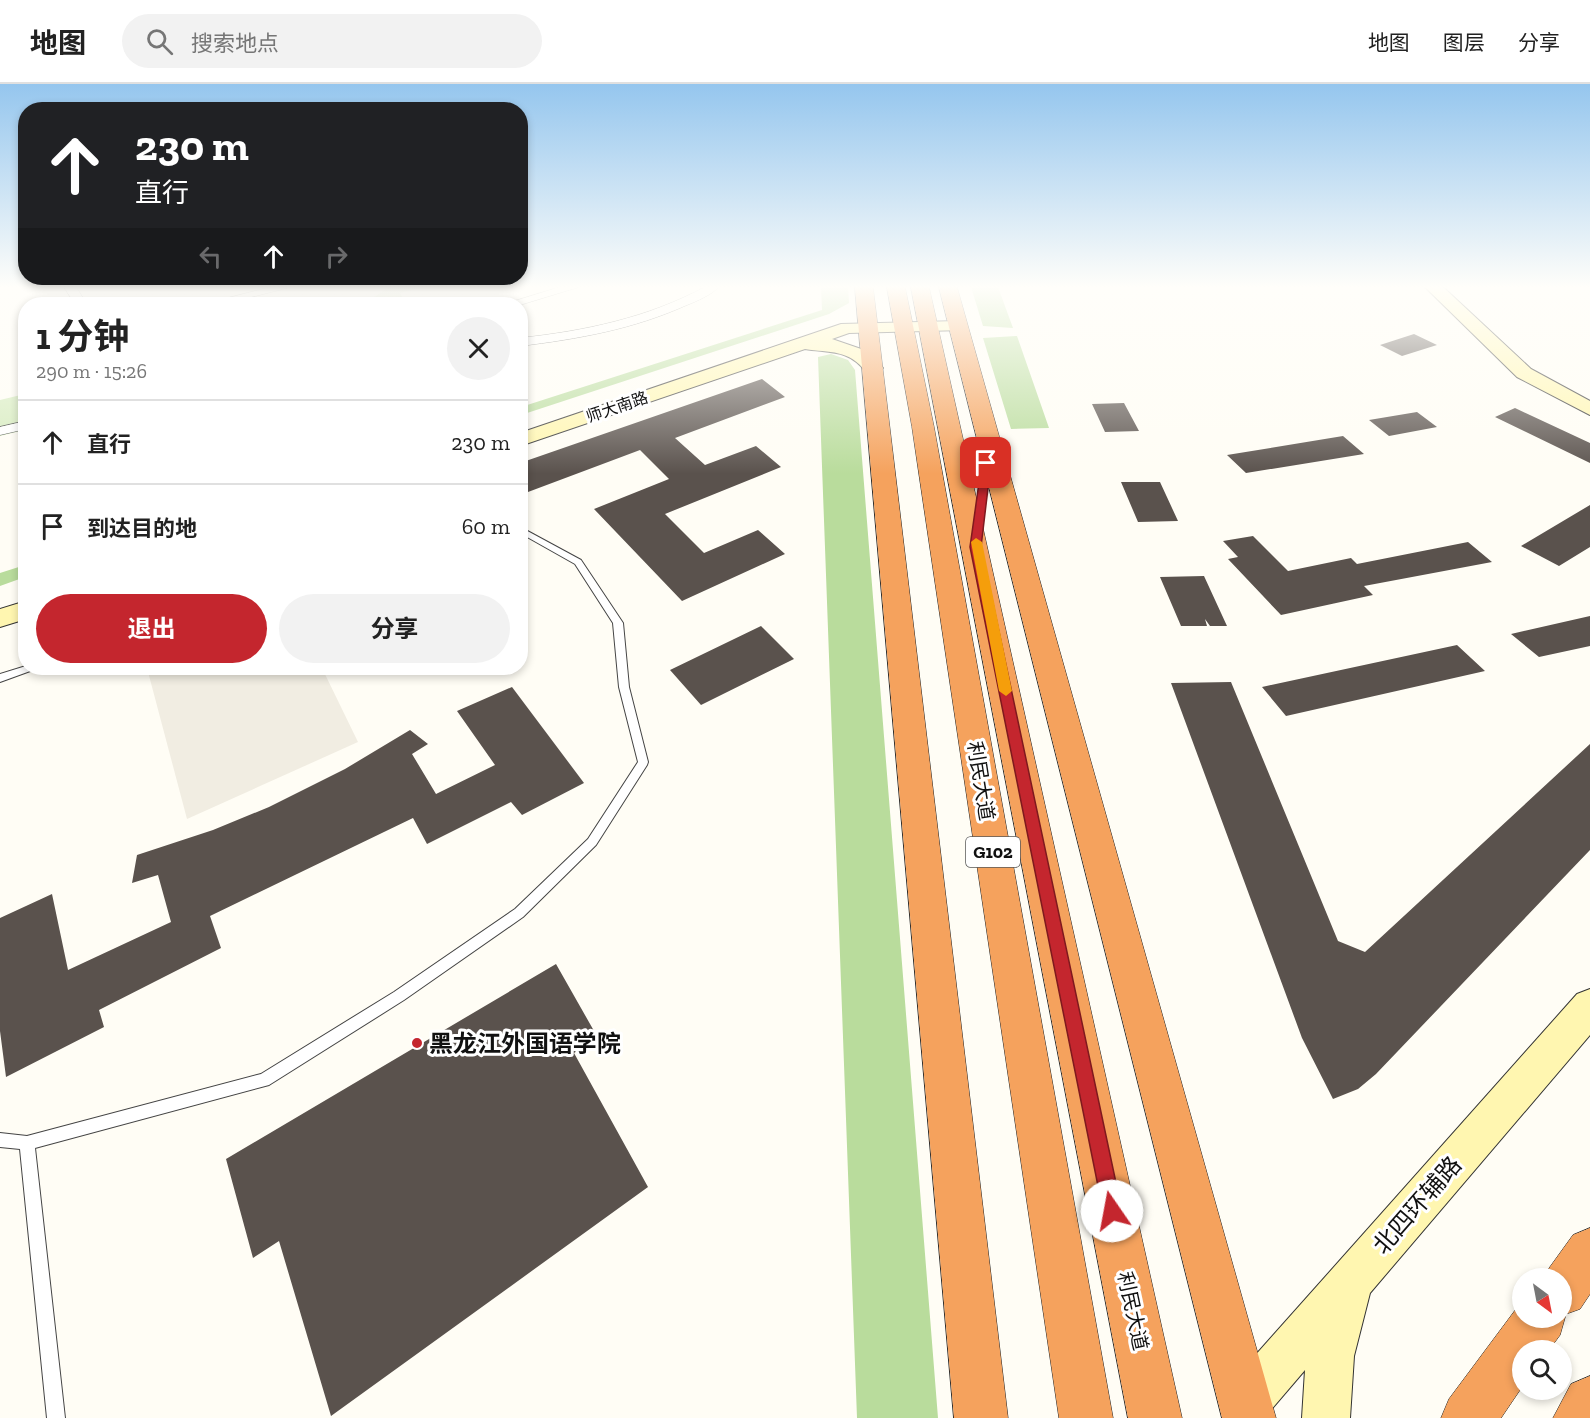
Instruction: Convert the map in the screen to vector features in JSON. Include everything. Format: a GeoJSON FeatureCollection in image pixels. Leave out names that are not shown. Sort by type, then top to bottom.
{"type":"FeatureCollection","features":[{"type":"Feature","properties":{"kind":"highway"},"geometry":{"type":"LineString","coordinates":[[885,349],[873,368],[890,551],[981,1418]]}},
{"type":"Feature","properties":{"kind":"highway","name":"利民大道"},"geometry":{"type":"LineString","coordinates":[[915,349],[923,427],[1086,1418]]}},
{"type":"Feature","properties":{"kind":"highway","name":"利民大道"},"geometry":{"type":"LineString","coordinates":[[922,349],[976,547],[1155,1418]]}},
{"type":"Feature","properties":{"kind":"highway"},"geometry":{"type":"LineString","coordinates":[[935,349],[989,442],[1247,1411]]}},
{"type":"Feature","properties":{"kind":"highway"},"geometry":{"type":"LineString","coordinates":[[890,551],[923,427]]}},
{"type":"Feature","properties":{"kind":"highway"},"geometry":{"type":"LineString","coordinates":[[976,547],[989,442]]}},
{"type":"Feature","properties":{"kind":"highway"},"geometry":{"type":"LineString","coordinates":[[1572,1277],[1590,1252]]}},
{"type":"Feature","properties":{"kind":"highway"},"geometry":{"type":"LineString","coordinates":[[1468,1418],[1534,1328]]}},
{"type":"Feature","properties":{"kind":"highway"},"geometry":{"type":"LineString","coordinates":[[1580,1418],[1590,1403]]}},
{"type":"Feature","properties":{"kind":"main road","name":"师大南路"},"geometry":{"type":"LineString","coordinates":[[528,420],[741,349]]}},
{"type":"Feature","properties":{"kind":"main road","name":"师大南路"},"geometry":{"type":"LineString","coordinates":[[528,437],[783,349]]}},
{"type":"Feature","properties":{"kind":"main road"},"geometry":{"type":"LineString","coordinates":[[845,349],[860,354],[873,368]]}},
{"type":"Feature","properties":{"kind":"main road"},"geometry":{"type":"LineString","coordinates":[[1498,349],[1524,374],[1590,409]]}},
{"type":"Feature","properties":{"kind":"main road"},"geometry":{"type":"LineString","coordinates":[[1522,349],[1538,364],[1590,395]]}},
{"type":"Feature","properties":{"kind":"main road"},"geometry":{"type":"LineString","coordinates":[[0,597],[18,591]]}},
{"type":"Feature","properties":{"kind":"main road"},"geometry":{"type":"LineString","coordinates":[[0,618],[18,612]]}},
{"type":"Feature","properties":{"kind":"main road","name":"北四环辅路"},"geometry":{"type":"LineString","coordinates":[[1247,1411],[1356,1276],[1590,1007]]}},
{"type":"Feature","properties":{"kind":"main road"},"geometry":{"type":"LineString","coordinates":[[1326,1418],[1327,1370],[1334,1330],[1356,1276]]}},
{"type":"Feature","properties":{"kind":"street"},"geometry":{"type":"LineString","coordinates":[[0,431],[18,427]]}},
{"type":"Feature","properties":{"kind":"lane"},"geometry":{"type":"LineString","coordinates":[[0,1140],[27,1143],[264,1080],[399,996],[519,914],[592,842],[643,762],[624,687],[618,623],[578,562],[528,534]]}},
{"type":"Feature","properties":{"kind":"lane"},"geometry":{"type":"LineString","coordinates":[[0,678],[18,672]]}},
{"type":"Feature","properties":{"kind":"lane"},"geometry":{"type":"LineString","coordinates":[[27,1143],[56,1418]]}},
{"type":"Feature","properties":{"kind":"green space"},"geometry":{"type":"Polygon","coordinates":[[[700,349],[721,349],[528,413],[528,405],[700,349]]]}},
{"type":"Feature","properties":{"kind":"green space"},"geometry":{"type":"Polygon","coordinates":[[[986,349],[1022,349],[1049,428],[1011,429],[986,349]]]}},
{"type":"Feature","properties":{"kind":"green space"},"geometry":{"type":"Polygon","coordinates":[[[831,354],[848,360],[855,370],[938,1418],[857,1418],[818,357],[831,354]]]}},
{"type":"Feature","properties":{"kind":"green space"},"geometry":{"type":"Polygon","coordinates":[[[18,396],[18,432],[0,436],[0,400],[18,396]]]}},
{"type":"Feature","properties":{"kind":"green space"},"geometry":{"type":"Polygon","coordinates":[[[18,567],[18,580],[0,586],[0,573],[18,567]]]}},
{"type":"Feature","properties":{"kind":"shaded area"},"geometry":{"type":"Polygon","coordinates":[[[149,675],[325,675],[358,742],[187,819],[149,675]]]}},
{"type":"Feature","properties":{"kind":"building"},"geometry":{"type":"Polygon","coordinates":[[[1389,349],[1423,349],[1402,356],[1389,349]]]}},
{"type":"Feature","properties":{"kind":"building"},"geometry":{"type":"Polygon","coordinates":[[[762,379],[785,397],[675,438],[705,465],[756,446],[781,467],[665,514],[704,553],[758,530],[785,554],[682,601],[594,509],[669,479],[640,450],[528,492],[528,460],[762,379]]]}},
{"type":"Feature","properties":{"kind":"building"},"geometry":{"type":"Polygon","coordinates":[[[1124,403],[1139,431],[1105,432],[1092,404],[1124,403]]]}},
{"type":"Feature","properties":{"kind":"building"},"geometry":{"type":"Polygon","coordinates":[[[1515,408],[1590,443],[1590,463],[1495,417],[1515,408]]]}},
{"type":"Feature","properties":{"kind":"building"},"geometry":{"type":"Polygon","coordinates":[[[1417,412],[1437,427],[1389,436],[1369,420],[1417,412]]]}},
{"type":"Feature","properties":{"kind":"building"},"geometry":{"type":"Polygon","coordinates":[[[1343,436],[1364,454],[1246,473],[1227,455],[1343,436]]]}},
{"type":"Feature","properties":{"kind":"building"},"geometry":{"type":"Polygon","coordinates":[[[1121,482],[1160,482],[1178,521],[1138,522],[1121,482]]]}},
{"type":"Feature","properties":{"kind":"building"},"geometry":{"type":"Polygon","coordinates":[[[1590,505],[1590,547],[1559,566],[1521,546],[1590,505]]]}},
{"type":"Feature","properties":{"kind":"building"},"geometry":{"type":"Polygon","coordinates":[[[1253,536],[1288,571],[1351,558],[1357,564],[1468,542],[1492,562],[1364,586],[1373,595],[1281,615],[1228,559],[1238,557],[1223,541],[1253,536]]]}},
{"type":"Feature","properties":{"kind":"building"},"geometry":{"type":"Polygon","coordinates":[[[1204,576],[1227,626],[1210,626],[1205,619],[1207,626],[1181,626],[1160,577],[1204,576]]]}},
{"type":"Feature","properties":{"kind":"building"},"geometry":{"type":"Polygon","coordinates":[[[1590,616],[1590,646],[1539,657],[1511,634],[1590,616]]]}},
{"type":"Feature","properties":{"kind":"building"},"geometry":{"type":"Polygon","coordinates":[[[761,626],[794,659],[701,705],[670,670],[761,626]]]}},
{"type":"Feature","properties":{"kind":"building"},"geometry":{"type":"Polygon","coordinates":[[[1457,645],[1485,671],[1286,716],[1262,687],[1457,645]]]}},
{"type":"Feature","properties":{"kind":"building"},"geometry":{"type":"Polygon","coordinates":[[[1231,682],[1338,941],[1365,952],[1590,744],[1590,850],[1376,1074],[1358,1089],[1333,1099],[1302,1038],[1171,683],[1231,682]]]}},
{"type":"Feature","properties":{"kind":"building"},"geometry":{"type":"Polygon","coordinates":[[[512,687],[584,783],[522,815],[511,802],[427,844],[413,818],[210,916],[221,948],[99,1010],[104,1027],[6,1077],[0,1031],[0,918],[52,894],[68,970],[171,922],[158,875],[132,883],[137,855],[213,830],[269,807],[345,769],[410,730],[428,744],[412,754],[436,794],[495,765],[457,711],[512,687]]]}},
{"type":"Feature","properties":{"kind":"building"},"geometry":{"type":"Polygon","coordinates":[[[556,964],[598,1038],[574,1053],[648,1187],[331,1416],[279,1241],[253,1258],[226,1159],[556,964]]]}},
{"type":"Feature","properties":{"kind":"slow traffic"},"geometry":{"type":"LineString","coordinates":[[976,542],[1006,691]]}},
{"type":"Feature","properties":{"kind":"place","name":"黑龙江外国语学院"},"geometry":{"type":"Point","coordinates":[417,1043]}},
{"type":"Feature","properties":{"kind":"route"},"geometry":{"type":"LineString","coordinates":[[986,463],[976,547],[1112,1211]]}}]}
